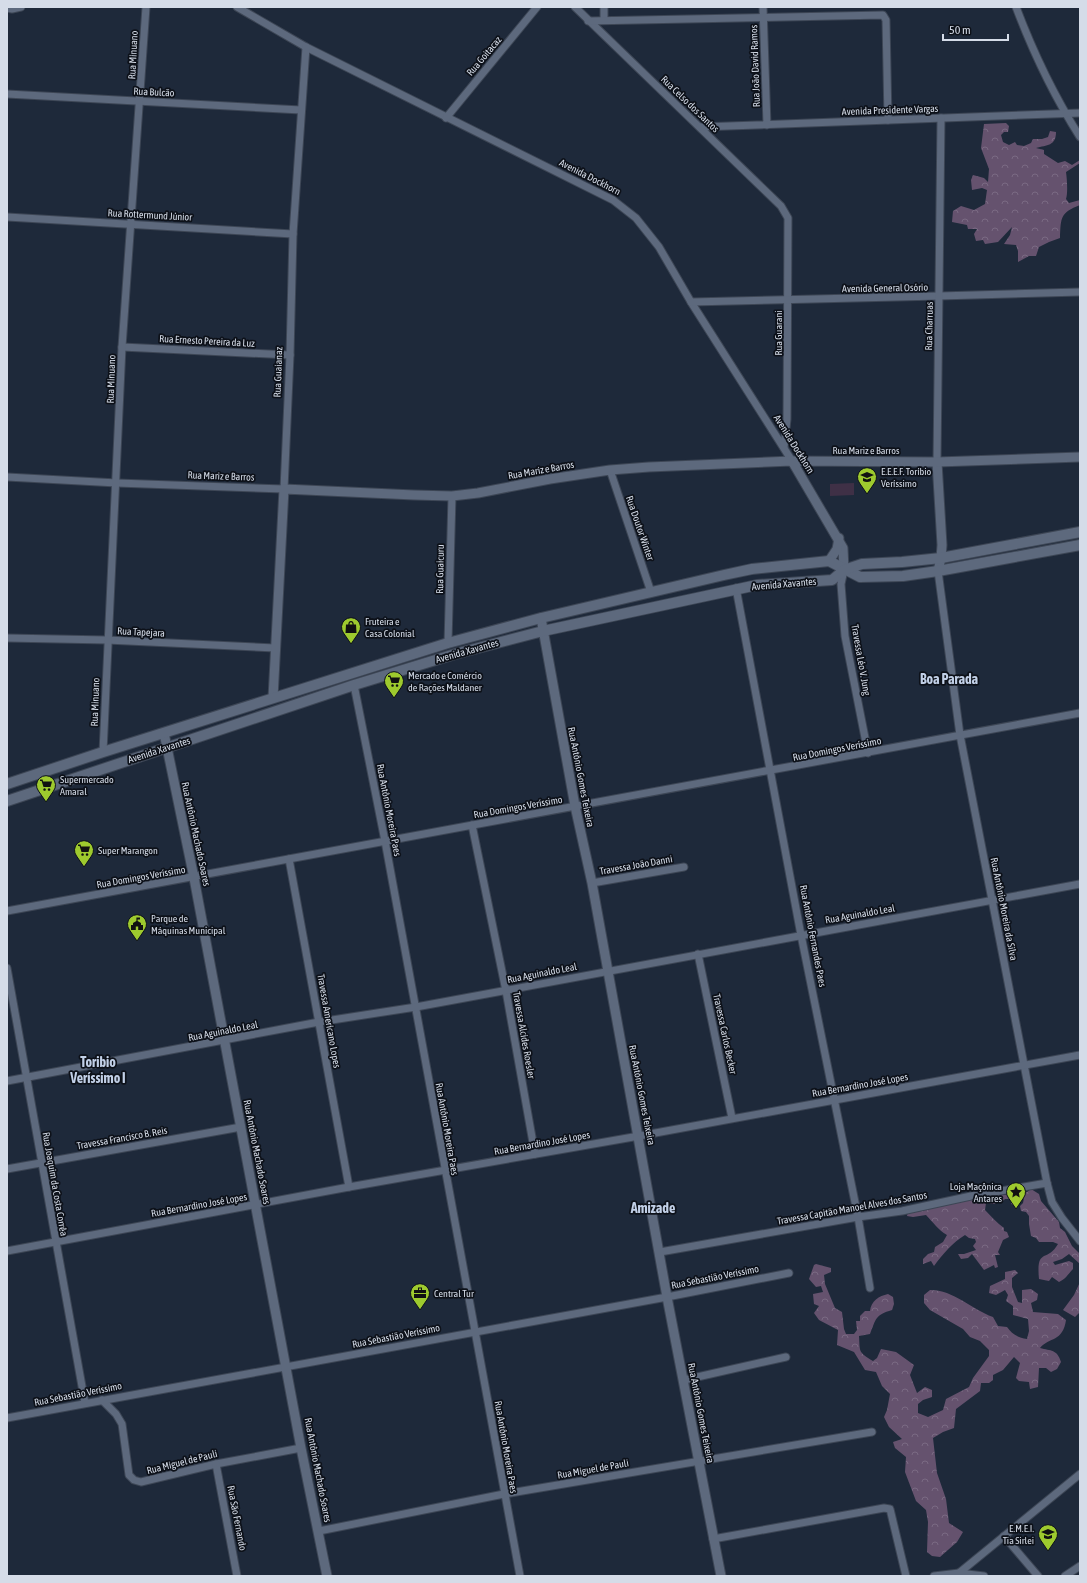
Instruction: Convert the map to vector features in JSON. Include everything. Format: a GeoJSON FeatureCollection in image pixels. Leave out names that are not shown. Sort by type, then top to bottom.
{"type":"FeatureCollection","features":[{"type":"Feature","properties":{"kind":"main road","name":"Avenida Xavantes"},"geometry":{"type":"LineString","coordinates":[[7,801],[354,685],[455,654],[543,631],[736,588],[757,585],[832,580],[844,570],[862,564],[941,558],[1080,532]]}},
{"type":"Feature","properties":{"kind":"main road"},"geometry":{"type":"LineString","coordinates":[[828,562],[860,577],[903,576],[1080,545]]}},
{"type":"Feature","properties":{"kind":"main road","name":"Avenida Xavantes"},"geometry":{"type":"LineString","coordinates":[[7,784],[103,752],[448,643],[541,618],[752,569],[828,562]]}},
{"type":"Feature","properties":{"kind":"street"},"geometry":{"type":"LineString","coordinates":[[7,8],[12,10],[21,7]]}},
{"type":"Feature","properties":{"kind":"street","name":"Rua Minuano"},"geometry":{"type":"LineString","coordinates":[[103,752],[107,640],[117,483],[122,347],[146,7]]}},
{"type":"Feature","properties":{"kind":"street","name":"Avenida Dockhorn"},"geometry":{"type":"LineString","coordinates":[[237,7],[306,47],[613,200],[636,218],[659,247],[691,302],[792,460],[839,538],[843,548],[844,570]]}},
{"type":"Feature","properties":{"kind":"street","name":"Rua Goitacaz"},"geometry":{"type":"LineString","coordinates":[[446,118],[537,7]]}},
{"type":"Feature","properties":{"kind":"street","name":"Rua Celso dos Santos"},"geometry":{"type":"LineString","coordinates":[[575,7],[781,206],[788,218]]}},
{"type":"Feature","properties":{"kind":"street"},"geometry":{"type":"LineString","coordinates":[[604,7],[604,20]]}},
{"type":"Feature","properties":{"kind":"street","name":"Rua João David Ramos"},"geometry":{"type":"LineString","coordinates":[[763,7],[767,125]]}},
{"type":"Feature","properties":{"kind":"street"},"geometry":{"type":"LineString","coordinates":[[1016,7],[1040,64],[1065,114],[1080,137]]}},
{"type":"Feature","properties":{"kind":"street"},"geometry":{"type":"LineString","coordinates":[[588,21],[883,15],[886,20],[888,120]]}},
{"type":"Feature","properties":{"kind":"street","name":"Rua Guaianaz"},"geometry":{"type":"LineString","coordinates":[[273,698],[290,355],[293,234],[306,47]]}},
{"type":"Feature","properties":{"kind":"street","name":"Rua Bulcão"},"geometry":{"type":"LineString","coordinates":[[7,94],[301,110]]}},
{"type":"Feature","properties":{"kind":"street","name":"Avenida Presidente Vargas"},"geometry":{"type":"LineString","coordinates":[[700,127],[1080,113]]}},
{"type":"Feature","properties":{"kind":"street","name":"Rua Charruas"},"geometry":{"type":"LineString","coordinates":[[937,462],[941,118]]}},
{"type":"Feature","properties":{"kind":"street","name":"Rua Rottermund Júnior"},"geometry":{"type":"LineString","coordinates":[[7,217],[293,234]]}},
{"type":"Feature","properties":{"kind":"street","name":"Rua Guarani"},"geometry":{"type":"LineString","coordinates":[[784,448],[787,419],[788,218]]}},
{"type":"Feature","properties":{"kind":"street","name":"Avenida General Osório"},"geometry":{"type":"LineString","coordinates":[[691,302],[1080,292]]}},
{"type":"Feature","properties":{"kind":"street","name":"Rua Ernesto Pereira da Luz"},"geometry":{"type":"LineString","coordinates":[[122,347],[290,355]]}},
{"type":"Feature","properties":{"kind":"street","name":"Rua Mariz e Barros"},"geometry":{"type":"LineString","coordinates":[[7,477],[414,496],[452,496],[478,493],[550,479],[610,470],[792,460],[937,462],[1080,457]]}},
{"type":"Feature","properties":{"kind":"street"},"geometry":{"type":"LineString","coordinates":[[937,462],[941,558],[938,571]]}},
{"type":"Feature","properties":{"kind":"street","name":"Rua Doutor Winter"},"geometry":{"type":"LineString","coordinates":[[610,470],[651,592]]}},
{"type":"Feature","properties":{"kind":"street","name":"Rua Guaicuru"},"geometry":{"type":"LineString","coordinates":[[448,643],[452,496]]}},
{"type":"Feature","properties":{"kind":"street"},"geometry":{"type":"LineString","coordinates":[[828,562],[837,549],[839,538]]}},
{"type":"Feature","properties":{"kind":"street","name":"Travessa Léo V. Jung"},"geometry":{"type":"LineString","coordinates":[[844,570],[841,584],[845,636],[868,754]]}},
{"type":"Feature","properties":{"kind":"street","name":"Rua Antônio Moreira da Silva"},"geometry":{"type":"LineString","coordinates":[[938,571],[960,735],[1047,1183],[1052,1202],[1062,1218],[1080,1241]]}},
{"type":"Feature","properties":{"kind":"street","name":"Rua Antônio Fernandes Paes"},"geometry":{"type":"LineString","coordinates":[[736,588],[802,935],[858,1217],[870,1288]]}},
{"type":"Feature","properties":{"kind":"street","name":"Rua Antônio Gomes Teixeira"},"geometry":{"type":"LineString","coordinates":[[541,618],[575,806],[592,883],[667,1297],[684,1380],[720,1576]]}},
{"type":"Feature","properties":{"kind":"street","name":"Rua Tapejara"},"geometry":{"type":"LineString","coordinates":[[7,638],[107,640],[275,648]]}},
{"type":"Feature","properties":{"kind":"street","name":"Rua Antônio Moreira Paes"},"geometry":{"type":"LineString","coordinates":[[354,685],[416,1007],[520,1576]]}},
{"type":"Feature","properties":{"kind":"street","name":"Rua Domingos Veríssimo"},"geometry":{"type":"LineString","coordinates":[[7,911],[194,878],[575,806],[868,754],[1080,713]]}},
{"type":"Feature","properties":{"kind":"street","name":"Rua Antônio Machado Soares"},"geometry":{"type":"LineString","coordinates":[[164,733],[194,878],[327,1576]]}},
{"type":"Feature","properties":{"kind":"street","name":"Travessa Alcides Roesler"},"geometry":{"type":"LineString","coordinates":[[472,825],[506,991],[535,1154]]}},
{"type":"Feature","properties":{"kind":"street","name":"Travessa Americano Lopes"},"geometry":{"type":"LineString","coordinates":[[289,859],[349,1187]]}},
{"type":"Feature","properties":{"kind":"street","name":"Travessa João Danni"},"geometry":{"type":"LineString","coordinates":[[592,883],[684,867]]}},
{"type":"Feature","properties":{"kind":"street","name":"Rua Aguinaldo Leal"},"geometry":{"type":"LineString","coordinates":[[7,1082],[320,1022],[506,991],[1080,884]]}},
{"type":"Feature","properties":{"kind":"street","name":"Travessa Carlos Becker"},"geometry":{"type":"LineString","coordinates":[[698,954],[732,1118]]}},
{"type":"Feature","properties":{"kind":"street","name":"Rua Joaquim da Costa Corrêa"},"geometry":{"type":"LineString","coordinates":[[7,968],[41,1163],[86,1402]]}},
{"type":"Feature","properties":{"kind":"street","name":"Rua Bernardino José Lopes"},"geometry":{"type":"LineString","coordinates":[[7,1251],[445,1169],[638,1136],[1080,1055]]}},
{"type":"Feature","properties":{"kind":"street","name":"Travessa Francisco B. Reis"},"geometry":{"type":"LineString","coordinates":[[7,1169],[241,1127]]}},
{"type":"Feature","properties":{"kind":"street","name":"Travessa Capitão Manoel Alves dos Santos"},"geometry":{"type":"LineString","coordinates":[[660,1252],[858,1217],[902,1211],[971,1196],[1047,1183]]}},
{"type":"Feature","properties":{"kind":"street","name":"Rua Sebastião Veríssimo"},"geometry":{"type":"LineString","coordinates":[[7,1418],[86,1402],[287,1367],[667,1297],[789,1273]]}},
{"type":"Feature","properties":{"kind":"street"},"geometry":{"type":"LineString","coordinates":[[684,1380],[786,1357]]}},
{"type":"Feature","properties":{"kind":"street","name":"Rua Miguel de Pauli"},"geometry":{"type":"LineString","coordinates":[[102,1400],[116,1414],[122,1424],[129,1475],[134,1480],[141,1482],[216,1464],[302,1448]]}},
{"type":"Feature","properties":{"kind":"street","name":"Rua Miguel de Pauli"},"geometry":{"type":"LineString","coordinates":[[319,1531],[504,1494],[872,1432]]}},
{"type":"Feature","properties":{"kind":"street","name":"Rua São Fernando"},"geometry":{"type":"LineString","coordinates":[[216,1464],[238,1576]]}},
{"type":"Feature","properties":{"kind":"street"},"geometry":{"type":"LineString","coordinates":[[959,1572],[1080,1474]]}},
{"type":"Feature","properties":{"kind":"street"},"geometry":{"type":"LineString","coordinates":[[714,1539],[884,1508],[890,1509],[906,1576]]}},
{"type":"Feature","properties":{"kind":"street"},"geometry":{"type":"LineString","coordinates":[[1004,1536],[1038,1576]]}},
{"type":"Feature","properties":{"kind":"street"},"geometry":{"type":"LineString","coordinates":[[1065,1576],[1080,1566]]}},
{"type":"Feature","properties":{"kind":"street"},"geometry":{"type":"LineString","coordinates":[[934,1576],[959,1572],[984,1576]]}},
{"type":"Feature","properties":{"kind":"shaded area"},"geometry":{"type":"Polygon","coordinates":[[[854,483],[854,495],[830,496],[830,484],[854,483]]]}},
{"type":"Feature","properties":{"kind":"green space"},"geometry":{"type":"Polygon","coordinates":[[[1006,123],[1009,126],[1008,132],[1004,132],[1001,135],[1003,142],[1009,145],[1015,142],[1017,145],[1024,146],[1031,143],[1033,139],[1048,137],[1050,131],[1056,132],[1056,137],[1053,142],[1036,148],[1044,150],[1044,154],[1058,163],[1065,161],[1072,165],[1080,160],[1080,163],[1066,172],[1066,199],[1069,203],[1080,200],[1080,205],[1065,213],[1061,220],[1060,238],[1039,247],[1036,256],[1029,256],[1018,262],[1018,251],[1016,245],[1004,244],[1010,235],[1012,227],[998,242],[985,244],[983,240],[976,241],[974,234],[977,229],[968,229],[967,225],[952,222],[953,211],[961,206],[974,210],[985,204],[987,190],[982,188],[972,190],[971,180],[973,175],[984,178],[988,182],[989,169],[981,148],[984,124],[1006,123]]]}},
{"type":"Feature","properties":{"kind":"green space"},"geometry":{"type":"Polygon","coordinates":[[[1031,1189],[1039,1194],[1041,1201],[1059,1222],[1060,1228],[1065,1232],[1072,1246],[1080,1254],[1080,1264],[1069,1254],[1062,1259],[1053,1262],[1055,1265],[1069,1261],[1073,1263],[1073,1269],[1059,1282],[1052,1277],[1049,1281],[1039,1279],[1039,1263],[1041,1259],[1054,1250],[1058,1244],[1053,1242],[1039,1242],[1036,1238],[1031,1236],[1029,1216],[1026,1212],[1021,1211],[1020,1206],[1023,1203],[1024,1198],[1014,1205],[1011,1204],[1011,1199],[1005,1199],[1001,1203],[986,1203],[985,1210],[1004,1228],[1004,1231],[1007,1232],[1009,1237],[1003,1240],[998,1252],[1000,1255],[995,1255],[998,1267],[995,1268],[994,1265],[984,1270],[972,1254],[968,1258],[961,1259],[958,1254],[964,1254],[976,1250],[973,1246],[976,1242],[975,1239],[969,1238],[965,1235],[948,1249],[934,1266],[931,1261],[923,1264],[923,1259],[928,1254],[934,1252],[935,1247],[943,1242],[947,1235],[926,1215],[913,1217],[907,1216],[908,1212],[978,1196],[1005,1195],[1017,1191],[1027,1192],[1031,1189]]]}},
{"type":"Feature","properties":{"kind":"green space"},"geometry":{"type":"Polygon","coordinates":[[[816,1264],[831,1268],[831,1272],[824,1275],[825,1284],[835,1308],[842,1312],[846,1334],[854,1334],[857,1330],[856,1321],[860,1321],[860,1316],[865,1311],[870,1311],[872,1304],[876,1300],[888,1294],[893,1297],[894,1304],[892,1310],[877,1318],[870,1334],[859,1336],[860,1349],[865,1356],[873,1361],[877,1358],[881,1349],[896,1352],[914,1365],[910,1375],[917,1393],[925,1387],[932,1390],[932,1397],[923,1400],[918,1404],[918,1413],[928,1417],[943,1410],[946,1399],[969,1387],[973,1378],[989,1356],[989,1350],[980,1341],[970,1337],[963,1329],[930,1310],[924,1303],[924,1295],[930,1290],[955,1296],[985,1314],[993,1317],[998,1326],[1007,1327],[1011,1332],[1021,1338],[1027,1339],[1029,1331],[1028,1319],[1013,1315],[1013,1306],[1006,1301],[1008,1295],[1005,1290],[996,1295],[989,1293],[990,1286],[1005,1279],[1005,1272],[1015,1270],[1018,1273],[1012,1278],[1012,1287],[1018,1302],[1022,1303],[1022,1290],[1031,1289],[1038,1294],[1037,1300],[1031,1303],[1033,1312],[1058,1314],[1066,1320],[1059,1336],[1040,1348],[1050,1350],[1058,1355],[1061,1362],[1057,1369],[1051,1372],[1046,1368],[1039,1368],[1038,1387],[1030,1389],[1029,1382],[1019,1381],[1016,1378],[1020,1363],[1014,1357],[1003,1370],[993,1375],[993,1380],[989,1383],[981,1383],[980,1391],[956,1409],[954,1428],[933,1438],[937,1473],[946,1499],[949,1523],[963,1532],[957,1542],[940,1557],[932,1556],[927,1552],[928,1522],[926,1510],[916,1501],[905,1472],[906,1457],[895,1448],[893,1442],[902,1439],[889,1427],[884,1417],[890,1394],[882,1386],[876,1372],[865,1370],[854,1352],[837,1345],[838,1330],[819,1320],[814,1313],[819,1306],[814,1304],[813,1294],[823,1292],[821,1286],[816,1287],[809,1279],[814,1265],[816,1264]]]}},
{"type":"Feature","properties":{"kind":"green space"},"geometry":{"type":"Polygon","coordinates":[[[1080,1282],[1080,1312],[1075,1317],[1063,1310],[1074,1295],[1080,1282]]]}},
{"type":"Feature","properties":{"kind":"place","name":"E.E.E.F. Toríbio Veríssimo"},"geometry":{"type":"Point","coordinates":[867,494]}},
{"type":"Feature","properties":{"kind":"place","name":"Fruteira e Casa Colonial"},"geometry":{"type":"Point","coordinates":[351,644]}},
{"type":"Feature","properties":{"kind":"place","name":"Mercado e Comércio de Rações Maldaner"},"geometry":{"type":"Point","coordinates":[394,698]}},
{"type":"Feature","properties":{"kind":"place","name":"Supermercado Amaral"},"geometry":{"type":"Point","coordinates":[46,802]}},
{"type":"Feature","properties":{"kind":"place","name":"Super Marangon"},"geometry":{"type":"Point","coordinates":[84,867]}},
{"type":"Feature","properties":{"kind":"place","name":"Parque de Máquinas Municipal"},"geometry":{"type":"Point","coordinates":[137,941]}},
{"type":"Feature","properties":{"kind":"place","name":"Loja Maçônica Antares"},"geometry":{"type":"Point","coordinates":[1016,1209]}},
{"type":"Feature","properties":{"kind":"place","name":"Central Tur"},"geometry":{"type":"Point","coordinates":[420,1310]}},
{"type":"Feature","properties":{"kind":"place","name":"E.M.E.I. Tia Sirlei"},"geometry":{"type":"Point","coordinates":[1048,1551]}},
{"type":"Feature","properties":{"kind":"district","name":"Boa Parada"},"geometry":{"type":"Point","coordinates":[949,679]}},
{"type":"Feature","properties":{"kind":"district","name":"Toribio Veríssimo I"},"geometry":{"type":"Point","coordinates":[98,1070]}},
{"type":"Feature","properties":{"kind":"district","name":"Amizade"},"geometry":{"type":"Point","coordinates":[653,1208]}}]}
